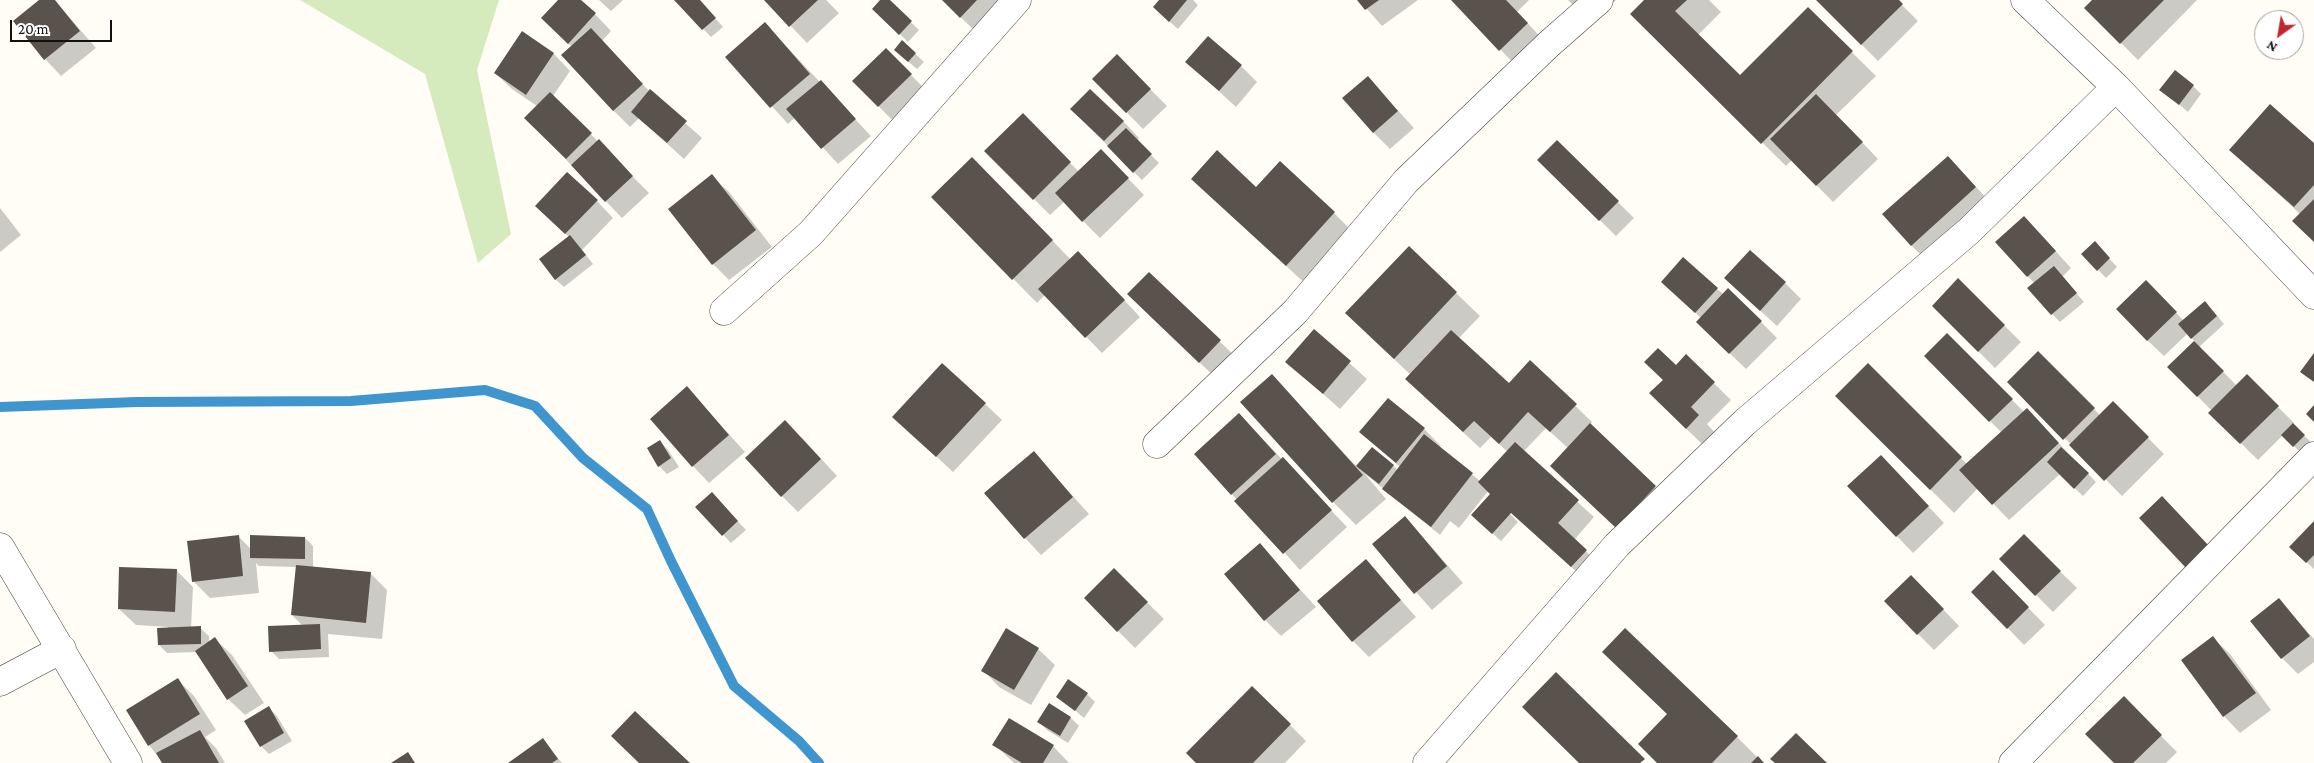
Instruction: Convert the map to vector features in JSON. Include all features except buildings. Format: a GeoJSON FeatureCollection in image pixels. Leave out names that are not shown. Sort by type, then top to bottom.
{"type":"FeatureCollection","features":[{"type":"Feature","properties":{"kind":"street"},"geometry":{"type":"LineString","coordinates":[[724,312],[812,233],[1017,0]]}},
{"type":"Feature","properties":{"kind":"street"},"geometry":{"type":"LineString","coordinates":[[1158,444],[1295,312],[1406,181],[1549,44],[1599,0]]}},
{"type":"Feature","properties":{"kind":"street"},"geometry":{"type":"LineString","coordinates":[[2025,0],[2116,87],[2314,294]]}},
{"type":"Feature","properties":{"kind":"street"},"geometry":{"type":"LineString","coordinates":[[1427,763],[1617,545],[1745,422],[1969,231],[2116,87]]}},
{"type":"Feature","properties":{"kind":"street"},"geometry":{"type":"LineString","coordinates":[[2013,763],[2314,456]]}},
{"type":"Feature","properties":{"kind":"street"},"geometry":{"type":"LineString","coordinates":[[0,547],[128,763]]}},
{"type":"Feature","properties":{"kind":"street"},"geometry":{"type":"LineString","coordinates":[[0,682],[62,649]]}},
{"type":"Feature","properties":{"kind":"green space"},"geometry":{"type":"Polygon","coordinates":[[[300,0],[499,0],[477,70],[511,234],[478,263],[425,74],[300,0]]]}},
{"type":"Feature","properties":{"kind":"waterway"},"geometry":{"type":"LineString","coordinates":[[0,407],[137,402],[351,401],[485,390],[535,406],[583,458],[647,509],[734,686],[799,741],[819,763]]}}]}
